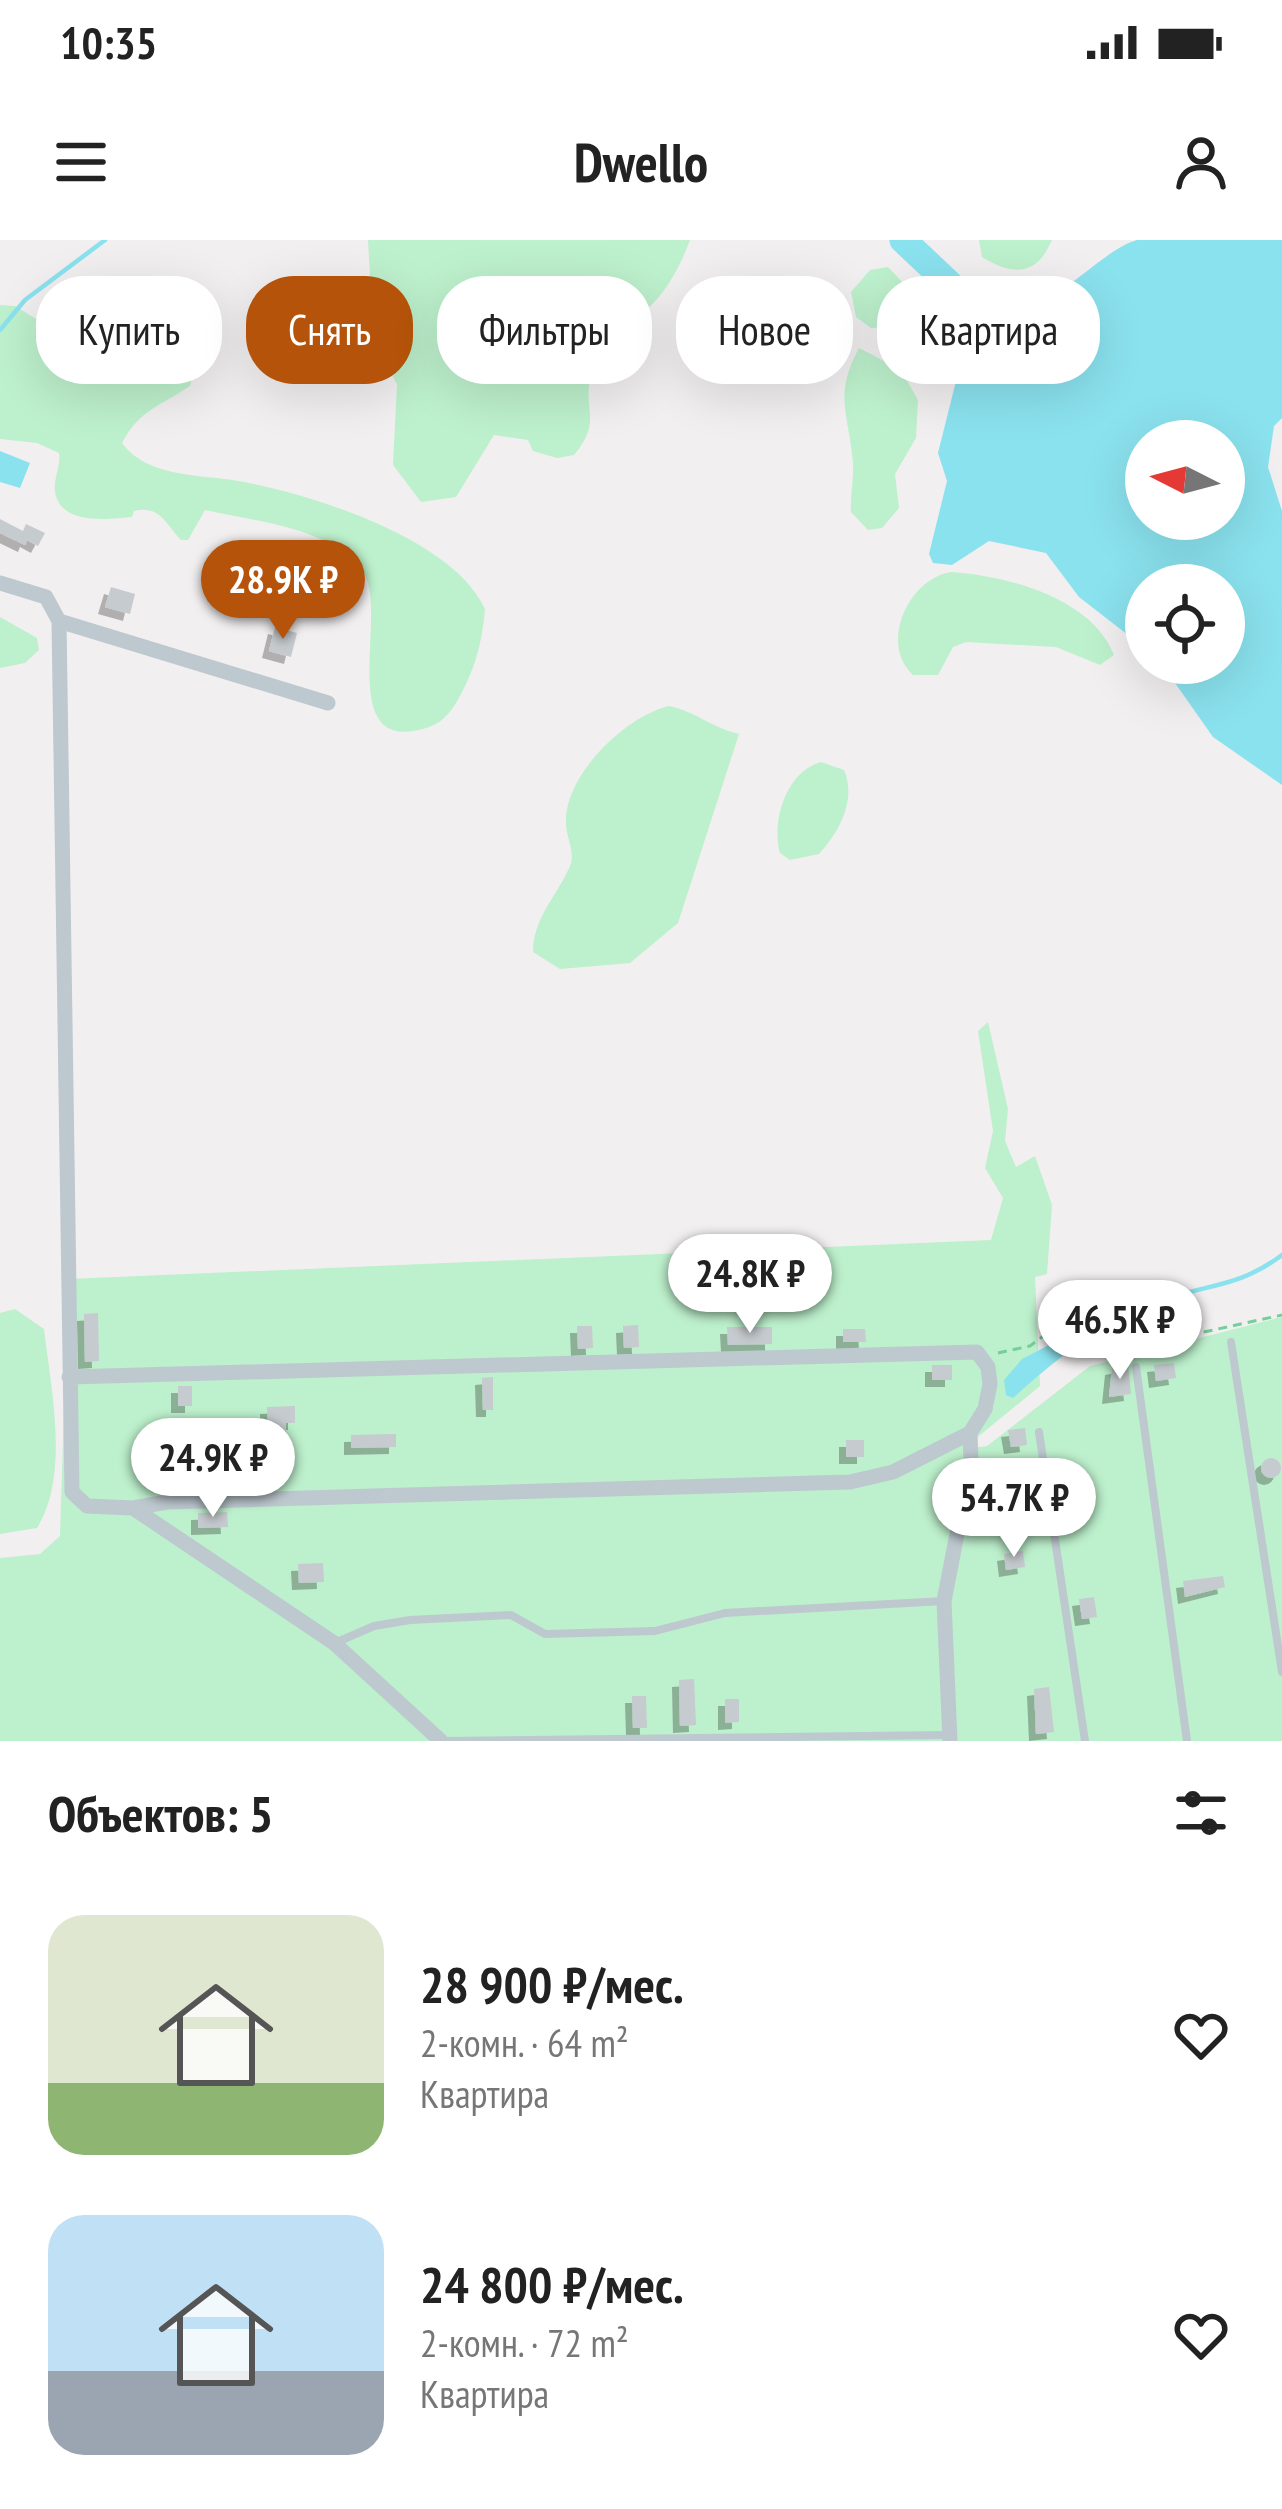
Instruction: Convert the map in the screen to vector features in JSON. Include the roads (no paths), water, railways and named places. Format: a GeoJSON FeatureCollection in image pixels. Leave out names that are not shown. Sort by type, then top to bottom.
{"type":"FeatureCollection","features":[{"type":"Feature","properties":{"kind":"street"},"geometry":{"type":"LineString","coordinates":[[0,584],[46,597],[59,621],[69,1377],[74,1497],[87,1506],[133,1508],[850,1482],[893,1472],[970,1432],[985,1408],[990,1384],[983,1356],[970,1349],[69,1377]]}},
{"type":"Feature","properties":{"kind":"street"},"geometry":{"type":"LineString","coordinates":[[59,621],[328,703]]}},
{"type":"Feature","properties":{"kind":"street"},"geometry":{"type":"LineString","coordinates":[[950,1738],[944,1601],[971,1462],[970,1432]]}},
{"type":"Feature","properties":{"kind":"street"},"geometry":{"type":"LineString","coordinates":[[133,1508],[334,1643],[444,1741]]}},
{"type":"Feature","properties":{"kind":"lane"},"geometry":{"type":"LineString","coordinates":[[1232,1342],[1282,1672]]}},
{"type":"Feature","properties":{"kind":"lane"},"geometry":{"type":"LineString","coordinates":[[1136,1366],[1187,1741]]}},
{"type":"Feature","properties":{"kind":"lane"},"geometry":{"type":"LineString","coordinates":[[1039,1432],[1085,1741]]}},
{"type":"Feature","properties":{"kind":"lane"},"geometry":{"type":"LineString","coordinates":[[334,1643],[374,1626],[410,1620],[511,1615],[545,1634],[655,1631],[725,1613],[944,1601]]}},
{"type":"Feature","properties":{"kind":"lane"},"geometry":{"type":"LineString","coordinates":[[444,1741],[950,1738]]}},
{"type":"Feature","properties":{"kind":"water"},"geometry":{"type":"Polygon","coordinates":[[[1137,240],[1282,240],[1282,418],[1274,426],[1268,467],[1282,511],[1282,785],[1213,737],[1176,684],[1245,684],[1245,564],[1125,564],[1125,633],[1079,597],[1046,553],[989,541],[952,565],[933,563],[929,554],[947,481],[938,453],[955,384],[1100,384],[1100,276],[1080,276],[1137,240]]]}},
{"type":"Feature","properties":{"kind":"water"},"geometry":{"type":"Polygon","coordinates":[[[0,451],[30,463],[20,488],[0,482],[0,451]]]}},
{"type":"Feature","properties":{"kind":"water"},"geometry":{"type":"Polygon","coordinates":[[[1109,1292],[1118,1310],[1117,1322],[1075,1347],[1013,1398],[1006,1395],[1004,1380],[1022,1359],[1047,1346],[1109,1292]]]}},
{"type":"Feature","properties":{"kind":"waterway"},"geometry":{"type":"LineString","coordinates":[[0,330],[25,300],[105,240]]}},
{"type":"Feature","properties":{"kind":"waterway"},"geometry":{"type":"LineString","coordinates":[[903,240],[941,276]]}},
{"type":"Feature","properties":{"kind":"waterway"},"geometry":{"type":"LineString","coordinates":[[1117,1322],[1138,1318],[1166,1299],[1239,1279],[1282,1255]]}}]}
